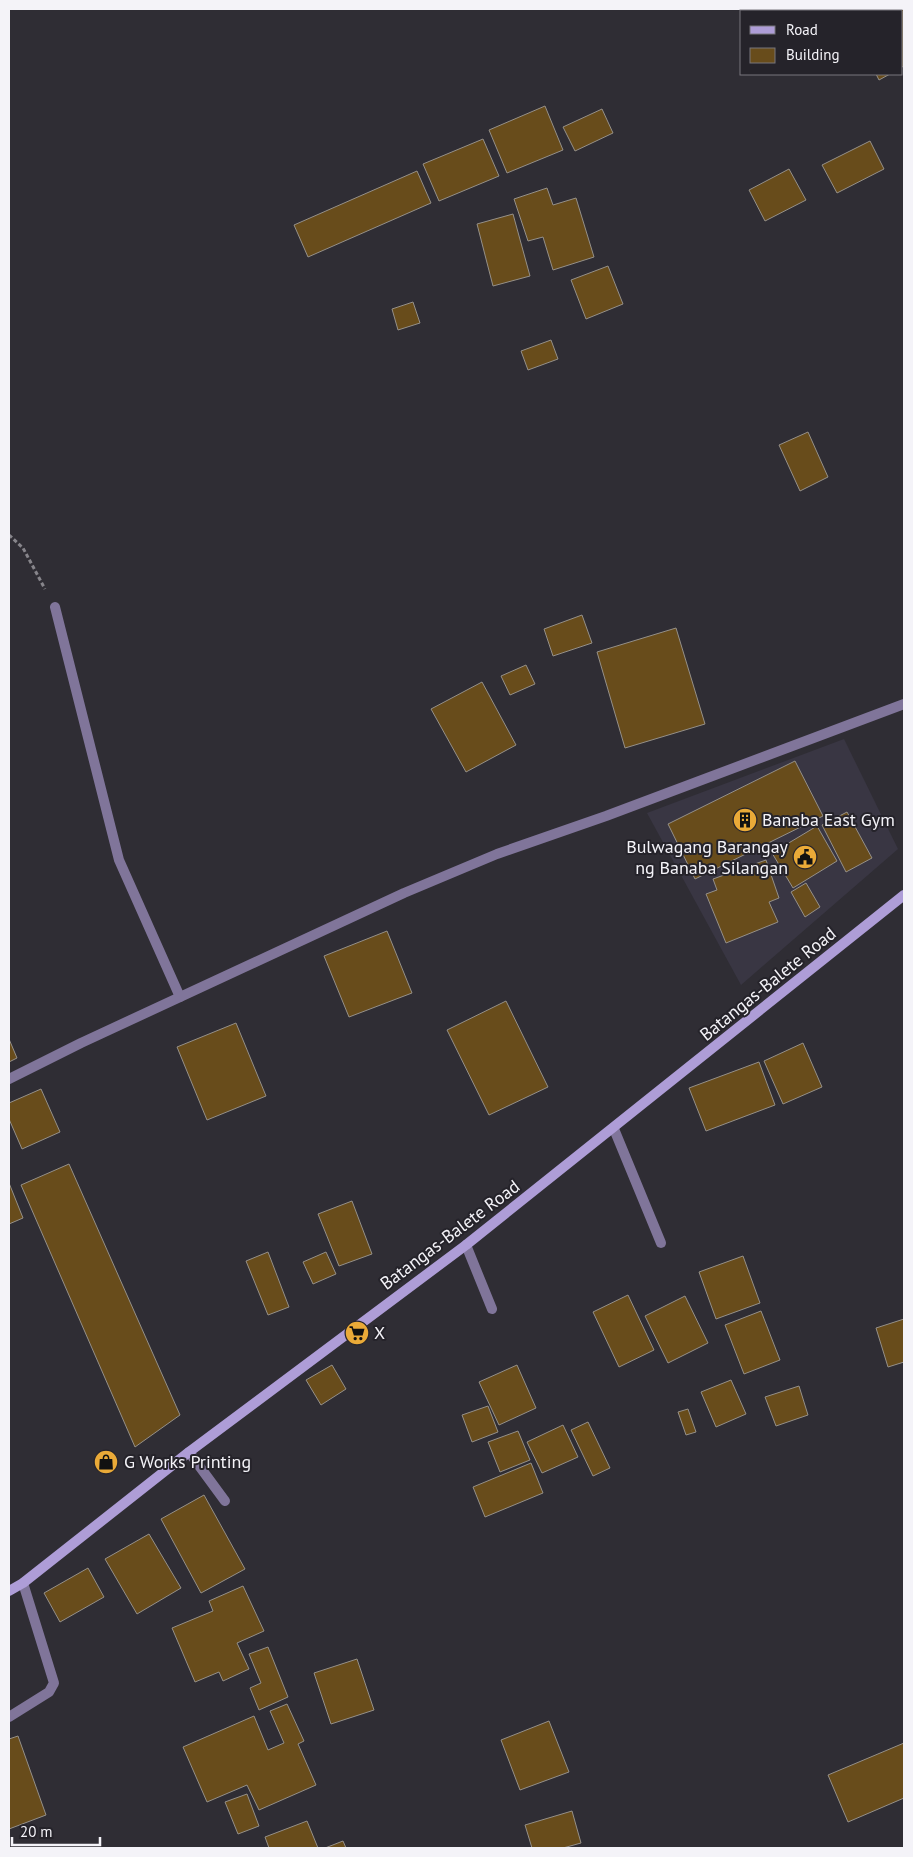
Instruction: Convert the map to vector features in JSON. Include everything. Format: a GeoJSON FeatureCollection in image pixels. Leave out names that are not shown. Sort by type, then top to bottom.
{"type":"FeatureCollection","features":[{"type":"Feature","properties":{"kind":"main road","name":"Batangas-Balete Road"},"geometry":{"type":"LineString","coordinates":[[9,1591],[23,1583],[189,1452],[466,1245],[904,895]]}},
{"type":"Feature","properties":{"kind":"street"},"geometry":{"type":"LineString","coordinates":[[55,607],[119,860],[180,997]]}},
{"type":"Feature","properties":{"kind":"street"},"geometry":{"type":"LineString","coordinates":[[9,1079],[81,1043],[404,893],[497,854],[606,816],[904,704]]}},
{"type":"Feature","properties":{"kind":"street"},"geometry":{"type":"LineString","coordinates":[[614,1128],[661,1243]]}},
{"type":"Feature","properties":{"kind":"street"},"geometry":{"type":"LineString","coordinates":[[466,1245],[492,1310]]}},
{"type":"Feature","properties":{"kind":"street"},"geometry":{"type":"LineString","coordinates":[[189,1452],[225,1500]]}},
{"type":"Feature","properties":{"kind":"street"},"geometry":{"type":"LineString","coordinates":[[9,1717],[49,1692],[54,1683],[23,1583]]}},
{"type":"Feature","properties":{"kind":"path"},"geometry":{"type":"LineString","coordinates":[[9,535],[23,548],[55,607]]}},
{"type":"Feature","properties":{"kind":"shaded area"},"geometry":{"type":"Polygon","coordinates":[[[844,739],[898,849],[741,985],[647,813],[844,739]]]}},
{"type":"Feature","properties":{"kind":"building"},"geometry":{"type":"Polygon","coordinates":[[[904,9],[904,66],[903,10],[874,10],[904,9]]]}},
{"type":"Feature","properties":{"kind":"building"},"geometry":{"type":"Polygon","coordinates":[[[876,75],[888,75],[879,80],[876,75]]]}},
{"type":"Feature","properties":{"kind":"building"},"geometry":{"type":"Polygon","coordinates":[[[545,106],[563,150],[507,173],[489,130],[545,106]]]}},
{"type":"Feature","properties":{"kind":"building"},"geometry":{"type":"Polygon","coordinates":[[[602,109],[613,133],[575,151],[563,127],[602,109]]]}},
{"type":"Feature","properties":{"kind":"building"},"geometry":{"type":"Polygon","coordinates":[[[483,139],[499,176],[439,201],[423,164],[483,139]]]}},
{"type":"Feature","properties":{"kind":"building"},"geometry":{"type":"Polygon","coordinates":[[[870,141],[884,169],[837,193],[822,165],[870,141]]]}},
{"type":"Feature","properties":{"kind":"building"},"geometry":{"type":"Polygon","coordinates":[[[789,169],[806,200],[765,221],[749,190],[789,169]]]}},
{"type":"Feature","properties":{"kind":"building"},"geometry":{"type":"Polygon","coordinates":[[[417,171],[431,203],[308,257],[294,225],[417,171]]]}},
{"type":"Feature","properties":{"kind":"building"},"geometry":{"type":"Polygon","coordinates":[[[547,188],[553,205],[576,198],[594,257],[553,270],[543,237],[528,241],[514,199],[547,188]]]}},
{"type":"Feature","properties":{"kind":"building"},"geometry":{"type":"Polygon","coordinates":[[[513,214],[530,276],[493,286],[477,224],[513,214]]]}},
{"type":"Feature","properties":{"kind":"building"},"geometry":{"type":"Polygon","coordinates":[[[608,266],[623,304],[586,319],[571,280],[608,266]]]}},
{"type":"Feature","properties":{"kind":"building"},"geometry":{"type":"Polygon","coordinates":[[[413,302],[420,323],[398,330],[392,309],[413,302]]]}},
{"type":"Feature","properties":{"kind":"building"},"geometry":{"type":"Polygon","coordinates":[[[551,340],[558,359],[528,370],[521,351],[551,340]]]}},
{"type":"Feature","properties":{"kind":"building"},"geometry":{"type":"Polygon","coordinates":[[[808,432],[828,477],[800,491],[779,445],[808,432]]]}},
{"type":"Feature","properties":{"kind":"building"},"geometry":{"type":"Polygon","coordinates":[[[582,615],[592,643],[553,656],[544,629],[582,615]]]}},
{"type":"Feature","properties":{"kind":"building"},"geometry":{"type":"Polygon","coordinates":[[[676,628],[705,724],[625,748],[597,652],[676,628]]]}},
{"type":"Feature","properties":{"kind":"building"},"geometry":{"type":"Polygon","coordinates":[[[526,665],[535,684],[510,695],[501,676],[526,665]]]}},
{"type":"Feature","properties":{"kind":"building"},"geometry":{"type":"Polygon","coordinates":[[[482,682],[516,745],[466,772],[431,709],[482,682]]]}},
{"type":"Feature","properties":{"kind":"building","name":"Banaba East Gym"},"geometry":{"type":"Polygon","coordinates":[[[795,761],[823,816],[695,879],[668,824],[795,761]]]}},
{"type":"Feature","properties":{"kind":"building"},"geometry":{"type":"Polygon","coordinates":[[[847,812],[872,858],[846,872],[822,825],[847,812]]]}},
{"type":"Feature","properties":{"kind":"building","name":"Bulwagang Barangay ng Banaba Silangan"},"geometry":{"type":"Polygon","coordinates":[[[817,826],[837,861],[793,888],[772,853],[817,826]]]}},
{"type":"Feature","properties":{"kind":"building"},"geometry":{"type":"Polygon","coordinates":[[[766,860],[779,898],[769,902],[778,922],[726,943],[706,894],[717,890],[713,879],[766,860]]]}},
{"type":"Feature","properties":{"kind":"building"},"geometry":{"type":"Polygon","coordinates":[[[806,883],[820,907],[805,917],[791,892],[806,883]]]}},
{"type":"Feature","properties":{"kind":"building"},"geometry":{"type":"Polygon","coordinates":[[[387,931],[412,993],[349,1017],[324,956],[387,931]]]}},
{"type":"Feature","properties":{"kind":"building"},"geometry":{"type":"Polygon","coordinates":[[[506,1001],[548,1087],[489,1115],[447,1030],[506,1001]]]}},
{"type":"Feature","properties":{"kind":"building"},"geometry":{"type":"Polygon","coordinates":[[[236,1023],[266,1096],[207,1120],[177,1047],[236,1023]]]}},
{"type":"Feature","properties":{"kind":"building"},"geometry":{"type":"Polygon","coordinates":[[[9,1039],[17,1058],[9,1062],[9,1039]]]}},
{"type":"Feature","properties":{"kind":"building"},"geometry":{"type":"Polygon","coordinates":[[[803,1043],[822,1087],[783,1104],[764,1061],[803,1043]]]}},
{"type":"Feature","properties":{"kind":"building"},"geometry":{"type":"Polygon","coordinates":[[[759,1062],[775,1105],[706,1131],[689,1088],[759,1062]]]}},
{"type":"Feature","properties":{"kind":"building"},"geometry":{"type":"Polygon","coordinates":[[[41,1089],[60,1132],[22,1149],[9,1119],[9,1103],[41,1089]]]}},
{"type":"Feature","properties":{"kind":"building"},"geometry":{"type":"Polygon","coordinates":[[[69,1164],[180,1415],[135,1447],[21,1185],[69,1164]]]}},
{"type":"Feature","properties":{"kind":"building"},"geometry":{"type":"Polygon","coordinates":[[[9,1183],[23,1218],[9,1224],[9,1183]]]}},
{"type":"Feature","properties":{"kind":"building"},"geometry":{"type":"Polygon","coordinates":[[[352,1201],[372,1254],[339,1266],[318,1214],[352,1201]]]}},
{"type":"Feature","properties":{"kind":"building"},"geometry":{"type":"Polygon","coordinates":[[[268,1252],[289,1307],[268,1315],[246,1261],[268,1252]]]}},
{"type":"Feature","properties":{"kind":"building"},"geometry":{"type":"Polygon","coordinates":[[[326,1252],[336,1274],[313,1284],[303,1262],[326,1252]]]}},
{"type":"Feature","properties":{"kind":"building"},"geometry":{"type":"Polygon","coordinates":[[[743,1256],[760,1303],[716,1319],[699,1272],[743,1256]]]}},
{"type":"Feature","properties":{"kind":"building"},"geometry":{"type":"Polygon","coordinates":[[[628,1295],[654,1350],[619,1367],[593,1312],[628,1295]]]}},
{"type":"Feature","properties":{"kind":"building"},"geometry":{"type":"Polygon","coordinates":[[[685,1296],[708,1343],[668,1363],[645,1316],[685,1296]]]}},
{"type":"Feature","properties":{"kind":"building"},"geometry":{"type":"Polygon","coordinates":[[[761,1311],[780,1360],[744,1374],[725,1325],[761,1311]]]}},
{"type":"Feature","properties":{"kind":"building"},"geometry":{"type":"Polygon","coordinates":[[[904,1319],[904,1362],[888,1367],[876,1328],[904,1319]]]}},
{"type":"Feature","properties":{"kind":"building"},"geometry":{"type":"Polygon","coordinates":[[[332,1365],[346,1389],[321,1405],[306,1380],[332,1365]]]}},
{"type":"Feature","properties":{"kind":"building"},"geometry":{"type":"Polygon","coordinates":[[[517,1365],[536,1408],[499,1425],[479,1382],[517,1365]]]}},
{"type":"Feature","properties":{"kind":"building"},"geometry":{"type":"Polygon","coordinates":[[[731,1380],[746,1414],[716,1427],[701,1392],[731,1380]]]}},
{"type":"Feature","properties":{"kind":"building"},"geometry":{"type":"Polygon","coordinates":[[[799,1386],[808,1415],[776,1426],[765,1397],[799,1386]]]}},
{"type":"Feature","properties":{"kind":"building"},"geometry":{"type":"Polygon","coordinates":[[[488,1406],[498,1432],[472,1442],[462,1415],[488,1406]]]}},
{"type":"Feature","properties":{"kind":"building"},"geometry":{"type":"Polygon","coordinates":[[[688,1409],[696,1432],[686,1435],[678,1412],[688,1409]]]}},
{"type":"Feature","properties":{"kind":"building"},"geometry":{"type":"Polygon","coordinates":[[[588,1422],[610,1468],[593,1476],[571,1430],[588,1422]]]}},
{"type":"Feature","properties":{"kind":"building"},"geometry":{"type":"Polygon","coordinates":[[[563,1425],[578,1457],[542,1473],[527,1442],[563,1425]]]}},
{"type":"Feature","properties":{"kind":"building"},"geometry":{"type":"Polygon","coordinates":[[[518,1431],[530,1460],[500,1472],[488,1442],[518,1431]]]}},
{"type":"Feature","properties":{"kind":"building"},"geometry":{"type":"Polygon","coordinates":[[[531,1463],[543,1493],[485,1517],[473,1487],[531,1463]]]}},
{"type":"Feature","properties":{"kind":"building"},"geometry":{"type":"Polygon","coordinates":[[[204,1495],[245,1569],[201,1593],[161,1519],[204,1495]]]}},
{"type":"Feature","properties":{"kind":"building"},"geometry":{"type":"Polygon","coordinates":[[[149,1534],[181,1588],[137,1614],[105,1559],[149,1534]]]}},
{"type":"Feature","properties":{"kind":"building"},"geometry":{"type":"Polygon","coordinates":[[[88,1568],[104,1597],[60,1622],[44,1593],[88,1568]]]}},
{"type":"Feature","properties":{"kind":"building"},"geometry":{"type":"Polygon","coordinates":[[[243,1586],[264,1631],[237,1643],[249,1669],[223,1681],[219,1672],[195,1682],[172,1628],[213,1611],[209,1601],[243,1586]]]}},
{"type":"Feature","properties":{"kind":"building"},"geometry":{"type":"Polygon","coordinates":[[[268,1647],[288,1697],[259,1710],[250,1688],[261,1683],[249,1654],[268,1647]]]}},
{"type":"Feature","properties":{"kind":"building"},"geometry":{"type":"Polygon","coordinates":[[[357,1659],[374,1710],[331,1724],[314,1673],[357,1659]]]}},
{"type":"Feature","properties":{"kind":"building"},"geometry":{"type":"Polygon","coordinates":[[[287,1704],[304,1741],[298,1744],[316,1785],[259,1810],[247,1785],[207,1802],[183,1747],[254,1716],[268,1750],[284,1743],[270,1711],[287,1704]]]}},
{"type":"Feature","properties":{"kind":"building"},"geometry":{"type":"Polygon","coordinates":[[[549,1721],[569,1772],[520,1790],[501,1740],[549,1721]]]}},
{"type":"Feature","properties":{"kind":"building"},"geometry":{"type":"Polygon","coordinates":[[[18,1736],[46,1815],[9,1829],[9,1739],[18,1736]]]}},
{"type":"Feature","properties":{"kind":"building"},"geometry":{"type":"Polygon","coordinates":[[[904,1743],[904,1798],[848,1822],[828,1775],[904,1743]]]}},
{"type":"Feature","properties":{"kind":"building"},"geometry":{"type":"Polygon","coordinates":[[[247,1794],[259,1826],[238,1834],[225,1802],[247,1794]]]}},
{"type":"Feature","properties":{"kind":"building"},"geometry":{"type":"Polygon","coordinates":[[[572,1811],[581,1843],[563,1848],[532,1848],[525,1825],[572,1811]]]}},
{"type":"Feature","properties":{"kind":"building"},"geometry":{"type":"Polygon","coordinates":[[[307,1821],[318,1848],[269,1848],[265,1837],[307,1821]]]}},
{"type":"Feature","properties":{"kind":"building"},"geometry":{"type":"Polygon","coordinates":[[[343,1841],[346,1848],[325,1848],[343,1841]]]}},
{"type":"Feature","properties":{"kind":"place","name":"Banaba East Gym"},"geometry":{"type":"Point","coordinates":[745,820]}},
{"type":"Feature","properties":{"kind":"place","name":"Bulwagang Barangay ng Banaba Silangan"},"geometry":{"type":"Point","coordinates":[805,857]}},
{"type":"Feature","properties":{"kind":"place","name":"X"},"geometry":{"type":"Point","coordinates":[357,1333]}},
{"type":"Feature","properties":{"kind":"place","name":"G Works Printing"},"geometry":{"type":"Point","coordinates":[106,1462]}}]}
